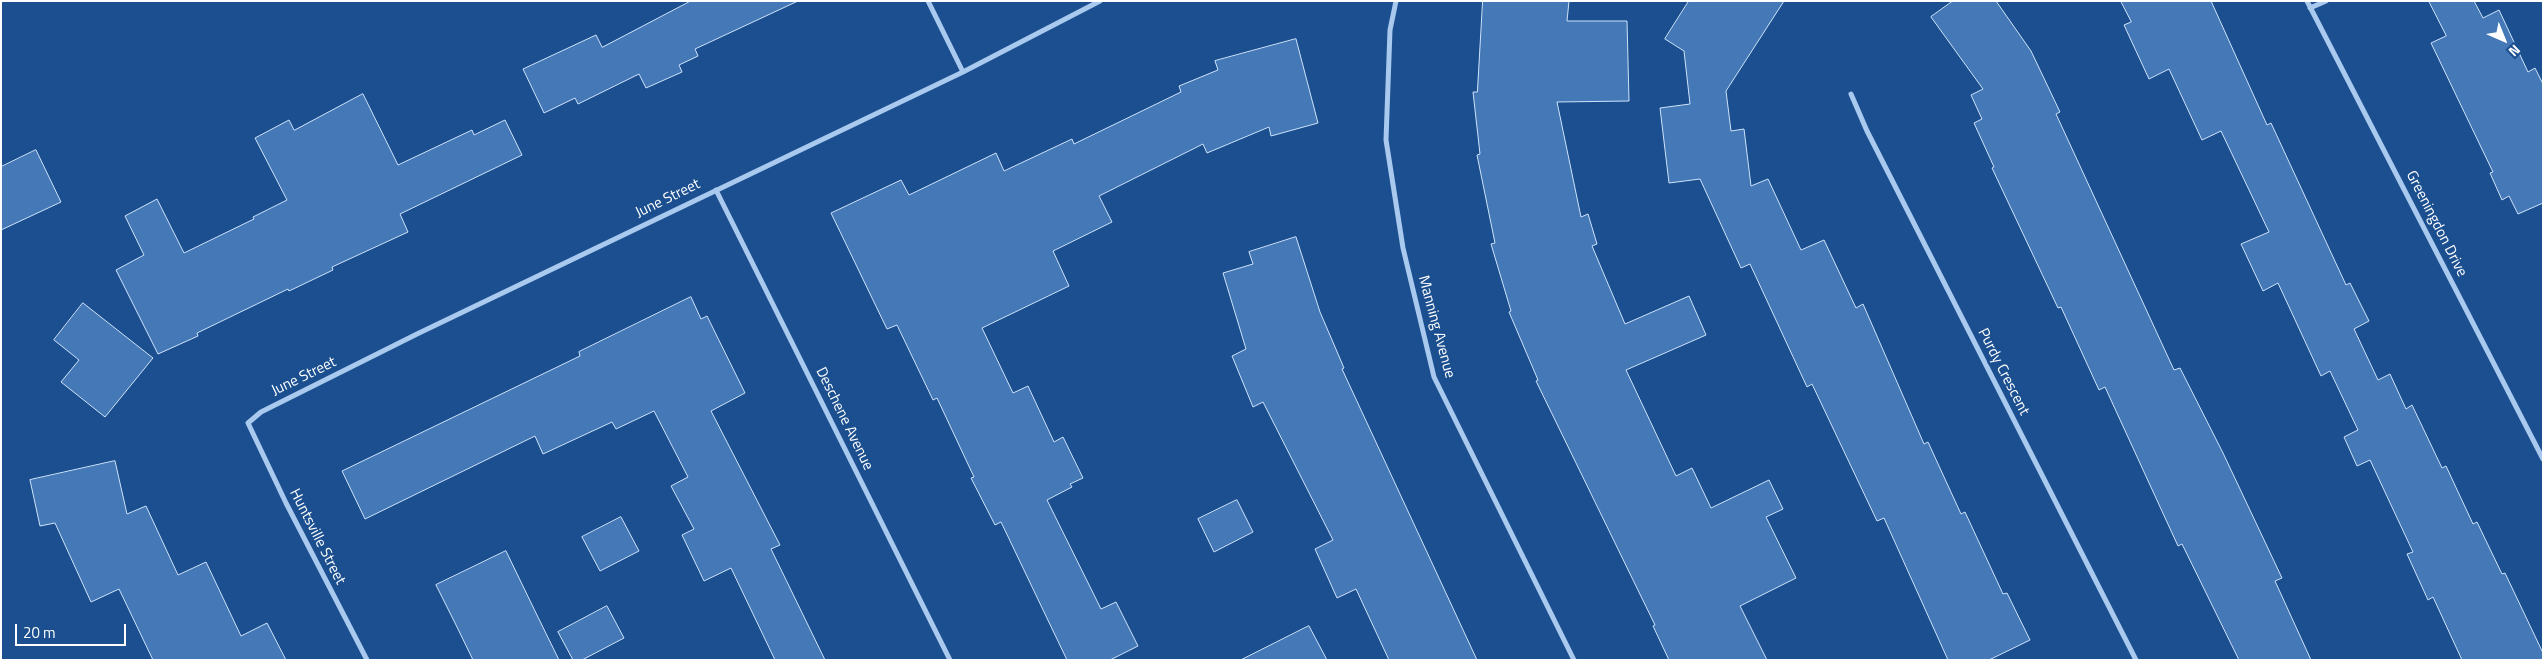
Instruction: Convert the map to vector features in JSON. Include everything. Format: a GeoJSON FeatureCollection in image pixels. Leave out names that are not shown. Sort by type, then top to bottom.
{"type":"FeatureCollection","features":[{"type":"Feature","properties":{"kind":"street"},"geometry":{"type":"LineString","coordinates":[[928,1],[964,72]]}},
{"type":"Feature","properties":{"kind":"street","name":"June Street"},"geometry":{"type":"LineString","coordinates":[[248,423],[261,412],[716,190],[964,72],[1100,1]]}},
{"type":"Feature","properties":{"kind":"street","name":"Manning Avenue"},"geometry":{"type":"LineString","coordinates":[[1396,1],[1390,30],[1386,140],[1403,248],[1434,377],[1574,660]]}},
{"type":"Feature","properties":{"kind":"street","name":"Greeningdon Drive"},"geometry":{"type":"LineString","coordinates":[[2307,1],[2543,459]]}},
{"type":"Feature","properties":{"kind":"street"},"geometry":{"type":"LineString","coordinates":[[2310,8],[2326,1]]}},
{"type":"Feature","properties":{"kind":"street","name":"Purdy Crescent"},"geometry":{"type":"LineString","coordinates":[[1851,94],[1867,131],[2136,660]]}},
{"type":"Feature","properties":{"kind":"street","name":"Deschene Avenue"},"geometry":{"type":"LineString","coordinates":[[716,190],[950,660]]}},
{"type":"Feature","properties":{"kind":"street","name":"Huntsville Street"},"geometry":{"type":"LineString","coordinates":[[248,423],[286,503],[367,660]]}},
{"type":"Feature","properties":{"kind":"building"},"geometry":{"type":"Polygon","coordinates":[[[691,1],[798,1],[695,49],[698,56],[679,65],[682,72],[646,88],[639,74],[578,104],[575,98],[544,113],[523,69],[596,35],[602,47],[691,1]]]}},
{"type":"Feature","properties":{"kind":"building"},"geometry":{"type":"Polygon","coordinates":[[[1483,1],[1569,1],[1567,21],[1627,21],[1629,101],[1557,102],[1581,217],[1588,214],[1597,244],[1592,246],[1625,324],[1689,296],[1706,335],[1626,370],[1676,476],[1692,468],[1711,508],[1769,480],[1783,509],[1766,517],[1796,578],[1740,606],[1767,660],[1669,660],[1653,626],[1655,625],[1536,381],[1538,380],[1509,312],[1511,311],[1491,244],[1495,243],[1477,155],[1480,154],[1473,92],[1477,92],[1483,1]]]}},
{"type":"Feature","properties":{"kind":"building"},"geometry":{"type":"Polygon","coordinates":[[[1689,1],[1784,1],[1726,91],[1731,131],[1744,129],[1751,186],[1768,179],[1801,250],[1824,240],[1856,308],[1863,304],[1924,444],[1928,442],[1961,514],[1965,512],[2003,594],[2007,593],[2030,640],[1989,660],[1948,660],[1884,518],[1877,521],[1812,384],[1807,387],[1750,264],[1741,268],[1700,179],[1669,183],[1660,108],[1690,104],[1684,51],[1665,39],[1689,1]]]}},
{"type":"Feature","properties":{"kind":"building"},"geometry":{"type":"Polygon","coordinates":[[[1953,1],[1996,1],[2031,51],[2060,112],[2056,114],[2174,370],[2180,368],[2223,453],[2282,578],[2275,581],[2311,660],[2239,660],[2182,544],[2178,546],[2105,387],[2099,390],[2061,307],[2058,308],[1992,168],[1994,167],[1974,123],[1982,119],[1971,95],[1983,89],[1931,17],[1953,1]]]}},
{"type":"Feature","properties":{"kind":"building"},"geometry":{"type":"Polygon","coordinates":[[[2121,1],[2211,1],[2267,125],[2271,123],[2346,285],[2350,283],[2369,321],[2354,329],[2378,380],[2390,374],[2406,409],[2412,405],[2442,468],[2446,466],[2473,524],[2477,522],[2502,574],[2505,573],[2543,653],[2543,660],[2462,660],[2433,597],[2428,600],[2407,554],[2413,552],[2370,460],[2357,466],[2344,437],[2358,430],[2330,371],[2321,376],[2278,283],[2263,291],[2241,244],[2269,232],[2221,131],[2202,140],[2169,69],[2149,79],[2124,25],[2131,22],[2121,1]]]}},
{"type":"Feature","properties":{"kind":"building"},"geometry":{"type":"Polygon","coordinates":[[[2429,1],[2474,1],[2483,18],[2499,10],[2528,72],[2535,68],[2543,84],[2543,203],[2518,214],[2509,196],[2502,200],[2490,173],[2493,172],[2431,43],[2446,36],[2429,1]]]}},
{"type":"Feature","properties":{"kind":"building"},"geometry":{"type":"Polygon","coordinates":[[[1296,39],[1318,123],[1271,136],[1269,127],[1207,153],[1203,144],[1099,196],[1112,222],[1053,251],[1069,286],[982,328],[1013,393],[1028,386],[1054,442],[1063,437],[1083,478],[1070,484],[1072,487],[1047,500],[1101,609],[1116,602],[1138,646],[1110,660],[1067,660],[1001,522],[995,525],[971,478],[974,477],[937,398],[933,400],[897,325],[887,329],[831,213],[901,180],[909,195],[996,153],[1004,171],[1072,139],[1074,144],[1181,92],[1179,86],[1218,70],[1215,61],[1296,39]]]}},
{"type":"Feature","properties":{"kind":"building"},"geometry":{"type":"Polygon","coordinates":[[[363,94],[398,165],[472,130],[474,135],[505,120],[522,155],[400,214],[408,232],[332,267],[333,270],[289,291],[288,289],[197,333],[198,336],[158,354],[116,270],[144,255],[125,216],[157,199],[184,253],[254,219],[253,217],[287,200],[255,138],[289,120],[294,130],[363,94]]]}},
{"type":"Feature","properties":{"kind":"building"},"geometry":{"type":"Polygon","coordinates":[[[36,150],[61,202],[1,230],[1,167],[36,150]]]}},
{"type":"Feature","properties":{"kind":"building"},"geometry":{"type":"Polygon","coordinates":[[[1296,237],[1320,312],[1344,368],[1342,369],[1477,660],[1389,660],[1356,589],[1337,598],[1315,549],[1333,540],[1263,402],[1253,407],[1232,356],[1246,349],[1223,273],[1253,264],[1249,252],[1296,237]]]}},
{"type":"Feature","properties":{"kind":"building"},"geometry":{"type":"Polygon","coordinates":[[[691,297],[701,319],[707,316],[745,393],[711,411],[780,545],[771,549],[825,660],[775,660],[731,568],[704,581],[682,535],[694,529],[671,486],[688,477],[654,411],[616,429],[612,422],[543,454],[535,436],[365,519],[342,471],[580,356],[579,352],[691,297]]]}},
{"type":"Feature","properties":{"kind":"building"},"geometry":{"type":"Polygon","coordinates":[[[83,303],[153,358],[105,417],[61,382],[79,360],[54,340],[83,303]]]}},
{"type":"Feature","properties":{"kind":"building"},"geometry":{"type":"Polygon","coordinates":[[[115,461],[127,514],[146,506],[178,575],[206,562],[241,636],[267,623],[286,660],[153,660],[119,589],[91,602],[55,523],[40,526],[30,480],[115,461]]]}},
{"type":"Feature","properties":{"kind":"building"},"geometry":{"type":"Polygon","coordinates":[[[1237,500],[1253,532],[1214,552],[1198,519],[1237,500]]]}},
{"type":"Feature","properties":{"kind":"building"},"geometry":{"type":"Polygon","coordinates":[[[621,517],[639,551],[600,571],[582,537],[621,517]]]}},
{"type":"Feature","properties":{"kind":"building"},"geometry":{"type":"Polygon","coordinates":[[[506,551],[559,660],[473,660],[436,585],[506,551]]]}},
{"type":"Feature","properties":{"kind":"building"},"geometry":{"type":"Polygon","coordinates":[[[607,606],[624,638],[582,660],[573,660],[558,632],[607,606]]]}},
{"type":"Feature","properties":{"kind":"building"},"geometry":{"type":"Polygon","coordinates":[[[1309,626],[1327,660],[1241,660],[1309,626]]]}}]}
